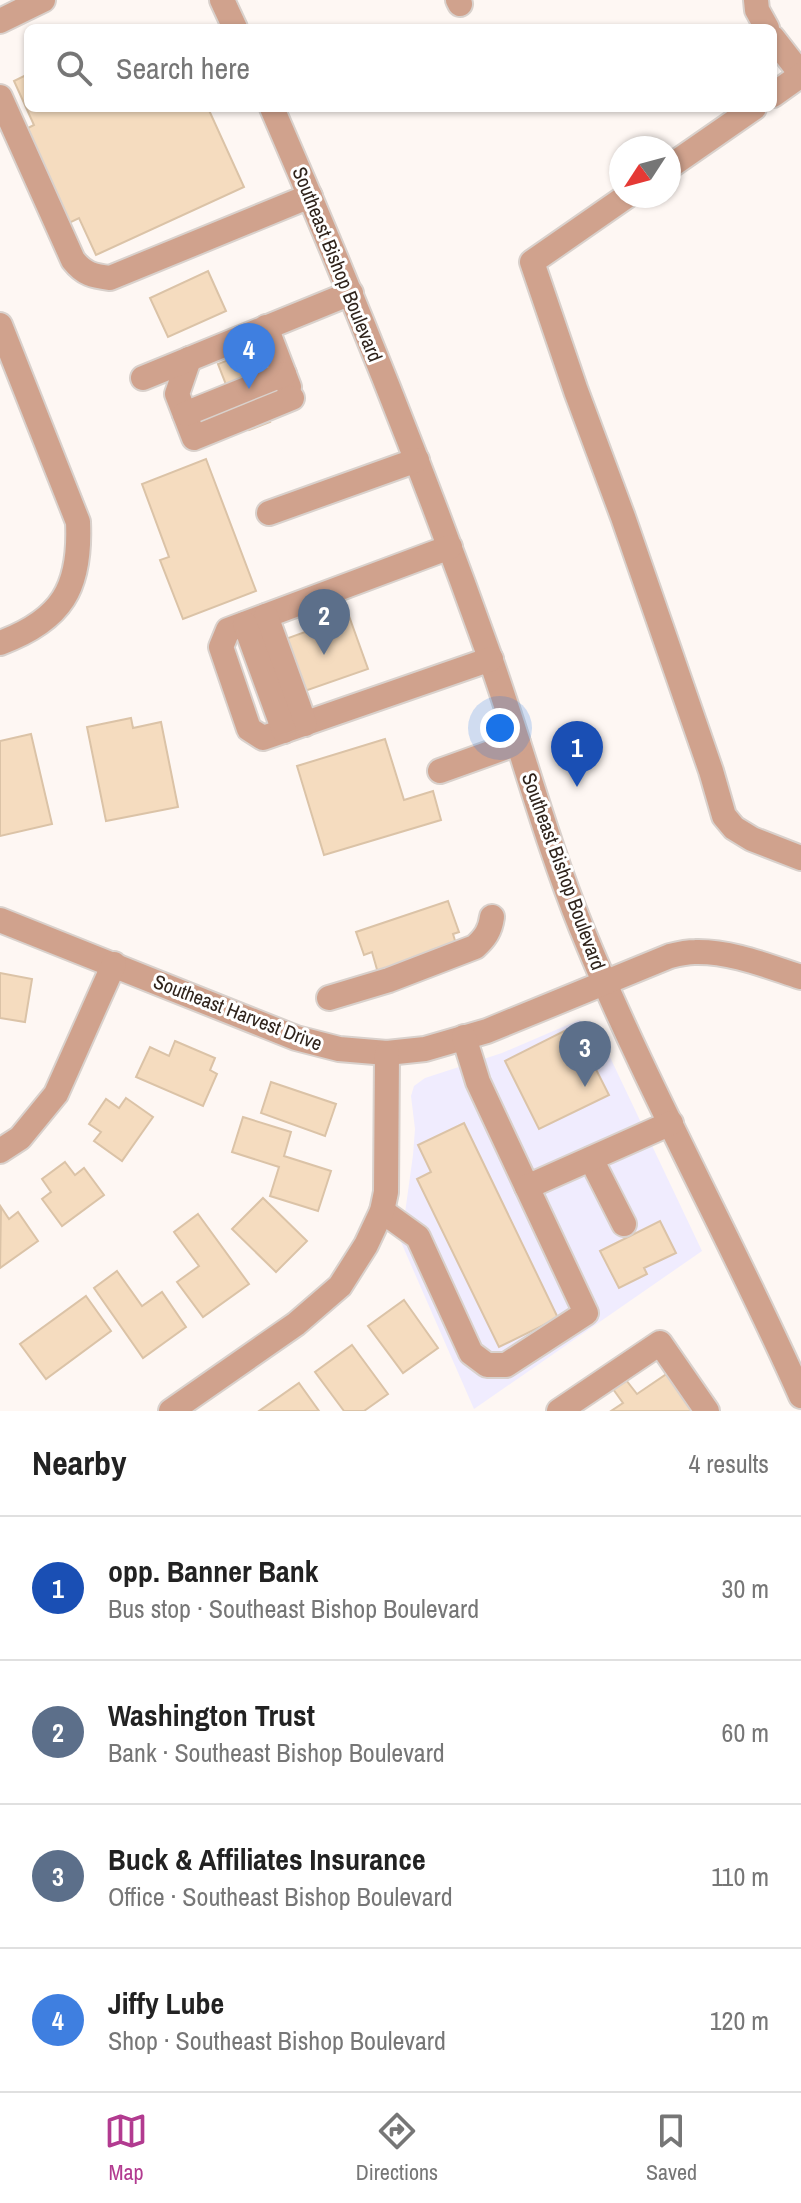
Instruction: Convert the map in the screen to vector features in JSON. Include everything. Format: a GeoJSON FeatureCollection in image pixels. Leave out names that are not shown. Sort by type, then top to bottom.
{"type":"FeatureCollection","features":[{"type":"Feature","properties":{"kind":"street"},"geometry":{"type":"LineString","coordinates":[[0,21],[43,0]]}},
{"type":"Feature","properties":{"kind":"street"},"geometry":{"type":"LineString","coordinates":[[222,0],[233,24]]}},
{"type":"Feature","properties":{"kind":"street"},"geometry":{"type":"LineString","coordinates":[[756,0],[757,10],[765,24]]}},
{"type":"Feature","properties":{"kind":"street"},"geometry":{"type":"LineString","coordinates":[[777,43],[801,74],[777,92]]}},
{"type":"Feature","properties":{"kind":"street"},"geometry":{"type":"LineString","coordinates":[[0,97],[73,260],[82,271],[92,276],[110,278],[310,196]]}},
{"type":"Feature","properties":{"kind":"street","name":"Southeast Bishop Boulevard"},"geometry":{"type":"LineString","coordinates":[[274,112],[351,293],[450,547],[580,925],[801,1396]]}},
{"type":"Feature","properties":{"kind":"street"},"geometry":{"type":"LineString","coordinates":[[681,159],[748,112]]}},
{"type":"Feature","properties":{"kind":"street"},"geometry":{"type":"LineString","coordinates":[[610,208],[532,262],[623,517],[724,816],[734,828],[752,839],[801,858]]}},
{"type":"Feature","properties":{"kind":"street"},"geometry":{"type":"LineString","coordinates":[[143,378],[351,293]]}},
{"type":"Feature","properties":{"kind":"street"},"geometry":{"type":"LineString","coordinates":[[0,325],[78,522],[79,550],[75,575],[60,605],[44,622],[25,634],[0,643]]}},
{"type":"Feature","properties":{"kind":"street"},"geometry":{"type":"LineString","coordinates":[[189,359],[177,394],[189,426],[290,390],[266,327]]}},
{"type":"Feature","properties":{"kind":"street"},"geometry":{"type":"LineString","coordinates":[[269,513],[417,460]]}},
{"type":"Feature","properties":{"kind":"street"},"geometry":{"type":"LineString","coordinates":[[450,547],[228,630],[221,647],[249,729],[263,738],[491,659]]}},
{"type":"Feature","properties":{"kind":"street"},"geometry":{"type":"LineString","coordinates":[[257,620],[294,727]]}},
{"type":"Feature","properties":{"kind":"street"},"geometry":{"type":"LineString","coordinates":[[440,771],[518,743]]}},
{"type":"Feature","properties":{"kind":"street"},"geometry":{"type":"LineString","coordinates":[[329,998],[389,980],[475,947],[491,928],[492,917]]}},
{"type":"Feature","properties":{"kind":"street","name":"Southeast Harvest Drive"},"geometry":{"type":"LineString","coordinates":[[0,920],[296,1038],[339,1049],[387,1053],[425,1049],[487,1031],[670,956],[694,952],[746,959],[801,977]]}},
{"type":"Feature","properties":{"kind":"street"},"geometry":{"type":"LineString","coordinates":[[0,1151],[20,1138],[56,1094],[114,964]]}},
{"type":"Feature","properties":{"kind":"street"},"geometry":{"type":"LineString","coordinates":[[382,1211],[418,1237],[471,1353],[487,1365],[506,1365],[586,1313],[478,1082],[464,1037]]}},
{"type":"Feature","properties":{"kind":"street"},"geometry":{"type":"LineString","coordinates":[[171,1411],[296,1324],[340,1286],[366,1245],[382,1211],[386,1192],[387,1053]]}},
{"type":"Feature","properties":{"kind":"street"},"geometry":{"type":"LineString","coordinates":[[527,1187],[671,1123]]}},
{"type":"Feature","properties":{"kind":"street"},"geometry":{"type":"LineString","coordinates":[[591,1159],[624,1224]]}},
{"type":"Feature","properties":{"kind":"street"},"geometry":{"type":"LineString","coordinates":[[559,1411],[660,1343],[707,1411]]}},
{"type":"Feature","properties":{"kind":"shaded area"},"geometry":{"type":"Polygon","coordinates":[[[579,1020],[599,1034],[702,1251],[474,1409],[401,1242],[415,1129],[411,1096],[414,1086],[425,1078],[502,1053],[579,1020]]]}},
{"type":"Feature","properties":{"kind":"building"},"geometry":{"type":"Polygon","coordinates":[[[24,76],[24,103],[14,81],[24,76]]]}},
{"type":"Feature","properties":{"kind":"building"},"geometry":{"type":"Polygon","coordinates":[[[28,112],[210,112],[244,187],[96,255],[79,218],[67,224],[24,130],[34,125],[28,112]]]}},
{"type":"Feature","properties":{"kind":"building"},"geometry":{"type":"Polygon","coordinates":[[[208,271],[226,311],[168,337],[150,298],[208,271]]]}},
{"type":"Feature","properties":{"kind":"building"},"geometry":{"type":"Polygon","coordinates":[[[254,350],[280,414],[268,418],[270,422],[249,430],[243,428],[218,364],[254,350]]]}},
{"type":"Feature","properties":{"kind":"building"},"geometry":{"type":"Polygon","coordinates":[[[206,459],[256,591],[183,619],[160,560],[169,557],[142,484],[206,459]]]}},
{"type":"Feature","properties":{"kind":"building"},"geometry":{"type":"Polygon","coordinates":[[[349,616],[368,669],[299,693],[280,641],[349,616]]]}},
{"type":"Feature","properties":{"kind":"building"},"geometry":{"type":"Polygon","coordinates":[[[131,718],[133,728],[161,722],[178,807],[106,821],[87,727],[131,718]]]}},
{"type":"Feature","properties":{"kind":"building"},"geometry":{"type":"Polygon","coordinates":[[[31,734],[52,824],[0,836],[0,741],[31,734]]]}},
{"type":"Feature","properties":{"kind":"building"},"geometry":{"type":"Polygon","coordinates":[[[385,739],[404,800],[433,791],[441,820],[324,855],[297,766],[385,739]]]}},
{"type":"Feature","properties":{"kind":"building"},"geometry":{"type":"Polygon","coordinates":[[[448,901],[459,932],[453,934],[457,947],[378,973],[372,952],[364,955],[356,932],[448,901]]]}},
{"type":"Feature","properties":{"kind":"building"},"geometry":{"type":"Polygon","coordinates":[[[0,973],[32,979],[25,1022],[0,1018],[0,973]]]}},
{"type":"Feature","properties":{"kind":"building"},"geometry":{"type":"Polygon","coordinates":[[[574,1026],[609,1095],[539,1129],[505,1061],[574,1026]]]}},
{"type":"Feature","properties":{"kind":"building"},"geometry":{"type":"Polygon","coordinates":[[[175,1041],[215,1058],[210,1070],[217,1074],[203,1106],[136,1077],[150,1047],[169,1056],[175,1041]]]}},
{"type":"Feature","properties":{"kind":"building"},"geometry":{"type":"Polygon","coordinates":[[[271,1082],[336,1104],[325,1136],[261,1113],[271,1082]]]}},
{"type":"Feature","properties":{"kind":"building"},"geometry":{"type":"Polygon","coordinates":[[[126,1098],[153,1117],[122,1161],[94,1141],[101,1132],[89,1124],[106,1099],[119,1108],[126,1098]]]}},
{"type":"Feature","properties":{"kind":"building"},"geometry":{"type":"Polygon","coordinates":[[[243,1117],[291,1132],[284,1156],[331,1171],[318,1211],[270,1196],[279,1167],[232,1152],[243,1117]]]}},
{"type":"Feature","properties":{"kind":"building"},"geometry":{"type":"Polygon","coordinates":[[[464,1123],[558,1318],[499,1347],[417,1179],[431,1172],[418,1145],[464,1123]]]}},
{"type":"Feature","properties":{"kind":"building"},"geometry":{"type":"Polygon","coordinates":[[[65,1162],[75,1175],[84,1168],[104,1195],[62,1226],[42,1199],[51,1192],[42,1179],[65,1162]]]}},
{"type":"Feature","properties":{"kind":"building"},"geometry":{"type":"Polygon","coordinates":[[[263,1198],[307,1241],[276,1272],[232,1229],[263,1198]]]}},
{"type":"Feature","properties":{"kind":"building"},"geometry":{"type":"Polygon","coordinates":[[[1,1207],[9,1219],[18,1212],[38,1241],[0,1268],[1,1207]]]}},
{"type":"Feature","properties":{"kind":"building"},"geometry":{"type":"Polygon","coordinates":[[[198,1214],[249,1284],[203,1317],[177,1282],[199,1266],[174,1232],[198,1214]]]}},
{"type":"Feature","properties":{"kind":"building"},"geometry":{"type":"Polygon","coordinates":[[[660,1221],[676,1253],[644,1268],[647,1274],[619,1288],[600,1251],[660,1221]]]}},
{"type":"Feature","properties":{"kind":"building"},"geometry":{"type":"Polygon","coordinates":[[[117,1271],[142,1306],[162,1292],[186,1327],[143,1358],[94,1288],[117,1271]]]}},
{"type":"Feature","properties":{"kind":"building"},"geometry":{"type":"Polygon","coordinates":[[[86,1296],[111,1331],[46,1379],[20,1344],[86,1296]]]}},
{"type":"Feature","properties":{"kind":"building"},"geometry":{"type":"Polygon","coordinates":[[[404,1300],[438,1348],[403,1373],[368,1326],[404,1300]]]}},
{"type":"Feature","properties":{"kind":"building"},"geometry":{"type":"Polygon","coordinates":[[[352,1345],[388,1394],[364,1411],[344,1411],[315,1372],[352,1345]]]}},
{"type":"Feature","properties":{"kind":"building"},"geometry":{"type":"Polygon","coordinates":[[[671,1371],[699,1411],[611,1411],[623,1403],[613,1389],[626,1380],[637,1394],[671,1371]]]}},
{"type":"Feature","properties":{"kind":"building"},"geometry":{"type":"Polygon","coordinates":[[[299,1383],[319,1411],[259,1411],[299,1383]]]}},
{"type":"Feature","properties":{"kind":"place","name":"Jiffy Lube"},"geometry":{"type":"Point","coordinates":[249,389]}},
{"type":"Feature","properties":{"kind":"place","name":"Washington Trust"},"geometry":{"type":"Point","coordinates":[324,655]}},
{"type":"Feature","properties":{"kind":"place","name":"opp. Banner Bank"},"geometry":{"type":"Point","coordinates":[577,787]}},
{"type":"Feature","properties":{"kind":"place","name":"Buck & Affiliates Insurance"},"geometry":{"type":"Point","coordinates":[585,1087]}}]}
